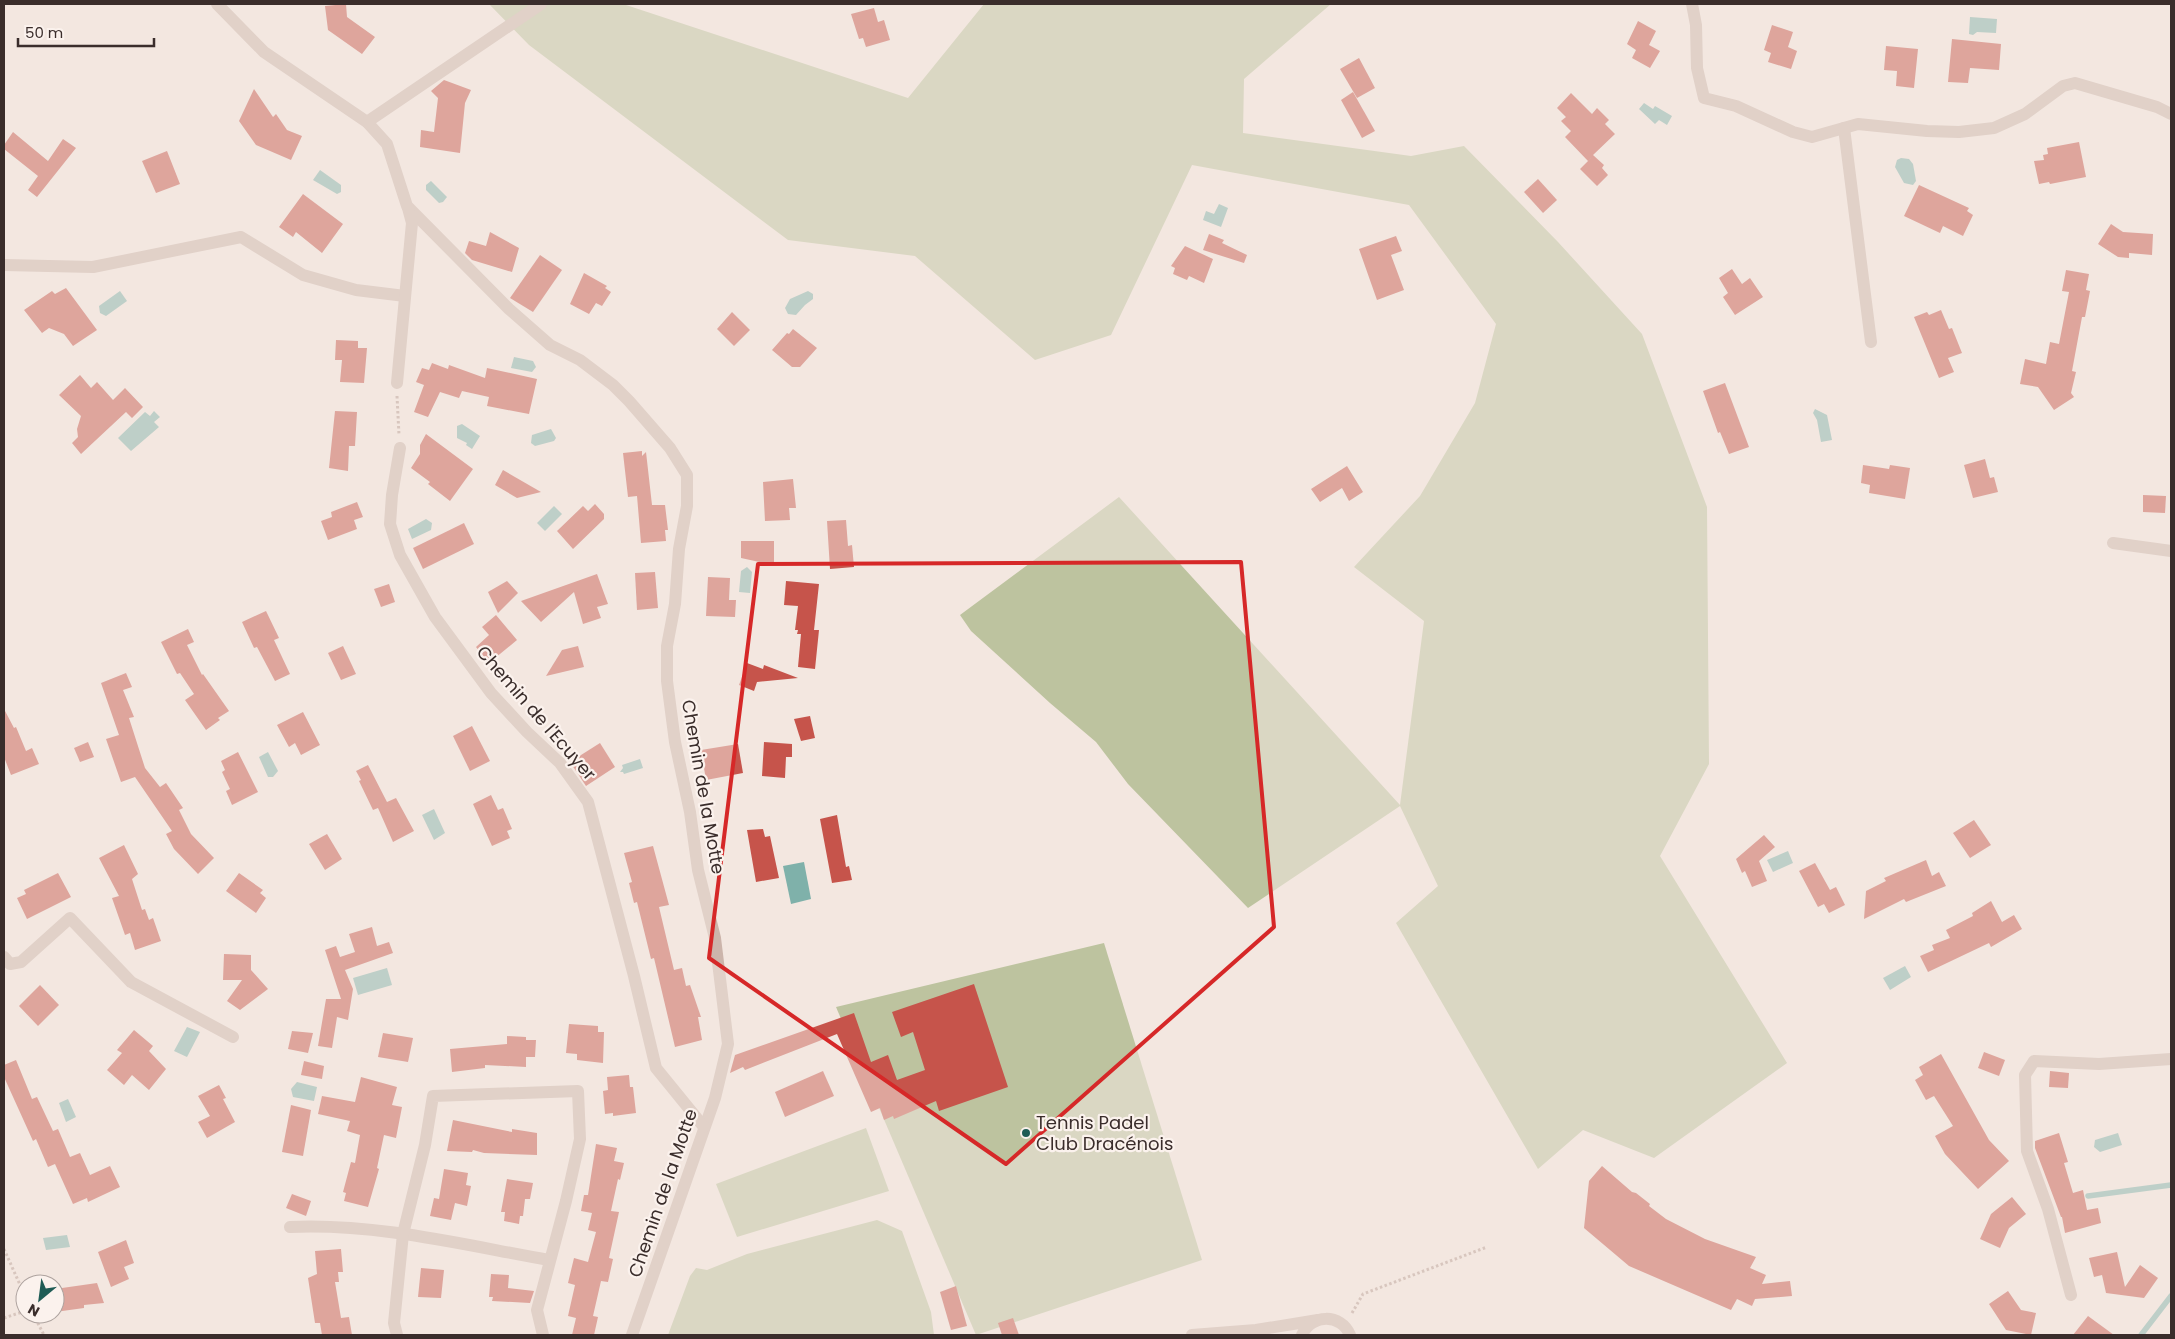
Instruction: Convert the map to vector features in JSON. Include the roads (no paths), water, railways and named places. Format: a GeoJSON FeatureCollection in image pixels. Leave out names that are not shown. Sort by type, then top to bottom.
{"type":"FeatureCollection","features":[{"type":"Feature","properties":{"kind":"street"},"geometry":{"type":"LineString","coordinates":[[216,4],[264,52],[367,122],[387,144],[412,223],[397,383]]}},
{"type":"Feature","properties":{"kind":"street"},"geometry":{"type":"LineString","coordinates":[[367,122],[541,4]]}},
{"type":"Feature","properties":{"kind":"street"},"geometry":{"type":"LineString","coordinates":[[1692,4],[1696,25],[1697,68],[1704,98],[1736,106],[1793,132],[1812,137],[1858,124],[1927,131],[1959,132],[1994,128],[2025,114],[2063,86],[2075,83],[2157,107],[2171,114]]}},
{"type":"Feature","properties":{"kind":"street"},"geometry":{"type":"LineString","coordinates":[[1844,128],[1871,342]]}},
{"type":"Feature","properties":{"kind":"street","name":"Chemin de la Motte"},"geometry":{"type":"LineString","coordinates":[[407,206],[510,309],[550,345],[580,360],[612,385],[670,448],[686,476],[687,506],[679,549],[675,604],[667,646],[667,681],[675,742],[690,812],[698,870],[715,938],[728,1044],[714,1098],[632,1335]]}},
{"type":"Feature","properties":{"kind":"street"},"geometry":{"type":"LineString","coordinates":[[4,265],[93,267],[241,237],[303,275],[356,290],[405,296]]}},
{"type":"Feature","properties":{"kind":"street","name":"Chemin de l'Ecuyer"},"geometry":{"type":"LineString","coordinates":[[400,448],[392,494],[390,524],[400,555],[434,618],[492,693],[527,732],[560,763],[588,802],[656,1068],[704,1127]]}},
{"type":"Feature","properties":{"kind":"street"},"geometry":{"type":"LineString","coordinates":[[2114,543],[2171,551]]}},
{"type":"Feature","properties":{"kind":"street"},"geometry":{"type":"LineString","coordinates":[[4,956],[10,964],[21,962],[70,918],[131,982],[233,1037]]}},
{"type":"Feature","properties":{"kind":"street"},"geometry":{"type":"LineString","coordinates":[[2071,1295],[2050,1218],[2027,1151],[2026,1075],[2034,1061],[2099,1064],[2171,1059]]}},
{"type":"Feature","properties":{"kind":"street"},"geometry":{"type":"LineString","coordinates":[[397,1335],[394,1323],[403,1234],[425,1145],[433,1096],[578,1091],[580,1138],[566,1201],[537,1310],[543,1335]]}},
{"type":"Feature","properties":{"kind":"street"},"geometry":{"type":"LineString","coordinates":[[290,1227],[323,1225],[403,1234],[549,1260]]}},
{"type":"Feature","properties":{"kind":"street"},"geometry":{"type":"LineString","coordinates":[[1302,1335],[1310,1324],[1318,1320]]}},
{"type":"Feature","properties":{"kind":"street"},"geometry":{"type":"LineString","coordinates":[[1192,1335],[1256,1330],[1318,1320],[1335,1320],[1342,1324],[1350,1335]]}},
{"type":"Feature","properties":{"kind":"street"},"geometry":{"type":"LineString","coordinates":[[1256,1330],[1272,1335]]}},
{"type":"Feature","properties":{"kind":"water"},"geometry":{"type":"Polygon","coordinates":[[[1970,17],[1997,19],[1996,33],[1977,32],[1973,35],[1969,34],[1970,17]]]}},
{"type":"Feature","properties":{"kind":"water"},"geometry":{"type":"Polygon","coordinates":[[[1644,103],[1653,109],[1655,106],[1672,116],[1667,125],[1659,120],[1655,124],[1639,109],[1644,103]]]}},
{"type":"Feature","properties":{"kind":"water"},"geometry":{"type":"Polygon","coordinates":[[[1901,158],[1909,159],[1913,164],[1916,181],[1913,185],[1904,183],[1895,167],[1897,160],[1901,158]]]}},
{"type":"Feature","properties":{"kind":"water"},"geometry":{"type":"Polygon","coordinates":[[[320,170],[341,185],[341,192],[337,194],[313,180],[320,170]]]}},
{"type":"Feature","properties":{"kind":"water"},"geometry":{"type":"Polygon","coordinates":[[[431,181],[447,197],[443,202],[439,203],[426,190],[426,185],[431,181]]]}},
{"type":"Feature","properties":{"kind":"water"},"geometry":{"type":"Polygon","coordinates":[[[1219,204],[1228,208],[1221,227],[1203,220],[1206,211],[1214,214],[1219,204]]]}},
{"type":"Feature","properties":{"kind":"water"},"geometry":{"type":"Polygon","coordinates":[[[120,291],[127,301],[106,316],[100,313],[99,306],[120,291]]]}},
{"type":"Feature","properties":{"kind":"water"},"geometry":{"type":"Polygon","coordinates":[[[808,291],[813,294],[813,299],[796,315],[788,314],[785,308],[790,299],[808,291]]]}},
{"type":"Feature","properties":{"kind":"water"},"geometry":{"type":"Polygon","coordinates":[[[514,357],[533,361],[536,367],[532,372],[511,368],[514,357]]]}},
{"type":"Feature","properties":{"kind":"water"},"geometry":{"type":"Polygon","coordinates":[[[1815,409],[1827,415],[1832,440],[1821,442],[1817,420],[1813,413],[1815,409]]]}},
{"type":"Feature","properties":{"kind":"water"},"geometry":{"type":"Polygon","coordinates":[[[154,411],[160,417],[154,422],[159,427],[131,451],[118,438],[145,412],[150,416],[154,411]]]}},
{"type":"Feature","properties":{"kind":"water"},"geometry":{"type":"Polygon","coordinates":[[[462,424],[480,436],[472,449],[466,445],[467,443],[457,438],[457,426],[462,424]]]}},
{"type":"Feature","properties":{"kind":"water"},"geometry":{"type":"Polygon","coordinates":[[[551,429],[556,438],[554,441],[535,446],[531,443],[532,435],[551,429]]]}},
{"type":"Feature","properties":{"kind":"water"},"geometry":{"type":"Polygon","coordinates":[[[554,506],[562,514],[545,531],[537,523],[554,506]]]}},
{"type":"Feature","properties":{"kind":"water"},"geometry":{"type":"Polygon","coordinates":[[[426,519],[432,523],[431,530],[412,539],[408,529],[426,519]]]}},
{"type":"Feature","properties":{"kind":"water"},"geometry":{"type":"Polygon","coordinates":[[[747,567],[752,572],[750,593],[739,592],[741,571],[747,567]]]}},
{"type":"Feature","properties":{"kind":"water"},"geometry":{"type":"Polygon","coordinates":[[[268,752],[278,771],[273,777],[268,777],[259,757],[268,752]]]}},
{"type":"Feature","properties":{"kind":"water"},"geometry":{"type":"Polygon","coordinates":[[[640,759],[643,768],[624,774],[620,772],[623,768],[622,765],[640,759]]]}},
{"type":"Feature","properties":{"kind":"water"},"geometry":{"type":"Polygon","coordinates":[[[434,809],[445,833],[434,840],[422,815],[434,809]]]}},
{"type":"Feature","properties":{"kind":"water"},"geometry":{"type":"Polygon","coordinates":[[[1788,851],[1793,863],[1773,872],[1767,860],[1788,851]]]}},
{"type":"Feature","properties":{"kind":"water"},"geometry":{"type":"Polygon","coordinates":[[[804,862],[811,899],[791,904],[783,866],[804,862]]]}},
{"type":"Feature","properties":{"kind":"water"},"geometry":{"type":"Polygon","coordinates":[[[1905,966],[1911,977],[1890,990],[1883,978],[1905,966]]]}},
{"type":"Feature","properties":{"kind":"water"},"geometry":{"type":"Polygon","coordinates":[[[387,968],[392,985],[358,995],[353,978],[387,968]]]}},
{"type":"Feature","properties":{"kind":"water"},"geometry":{"type":"Polygon","coordinates":[[[187,1027],[200,1032],[187,1057],[174,1051],[187,1027]]]}},
{"type":"Feature","properties":{"kind":"water"},"geometry":{"type":"Polygon","coordinates":[[[297,1082],[317,1087],[314,1101],[293,1097],[291,1089],[297,1082]]]}},
{"type":"Feature","properties":{"kind":"water"},"geometry":{"type":"Polygon","coordinates":[[[68,1099],[76,1117],[66,1122],[59,1103],[68,1099]]]}},
{"type":"Feature","properties":{"kind":"water"},"geometry":{"type":"Polygon","coordinates":[[[2118,1133],[2122,1145],[2100,1152],[2094,1147],[2095,1140],[2118,1133]]]}},
{"type":"Feature","properties":{"kind":"water"},"geometry":{"type":"Polygon","coordinates":[[[67,1235],[70,1247],[46,1250],[43,1238],[67,1235]]]}},
{"type":"Feature","properties":{"kind":"waterway"},"geometry":{"type":"LineString","coordinates":[[2088,1196],[2171,1185]]}},
{"type":"Feature","properties":{"kind":"waterway"},"geometry":{"type":"LineString","coordinates":[[2141,1335],[2171,1296]]}},
{"type":"Feature","properties":{"kind":"place","name":"Tennis Padel Club Dracénois"},"geometry":{"type":"Point","coordinates":[1026,1133]}}]}
